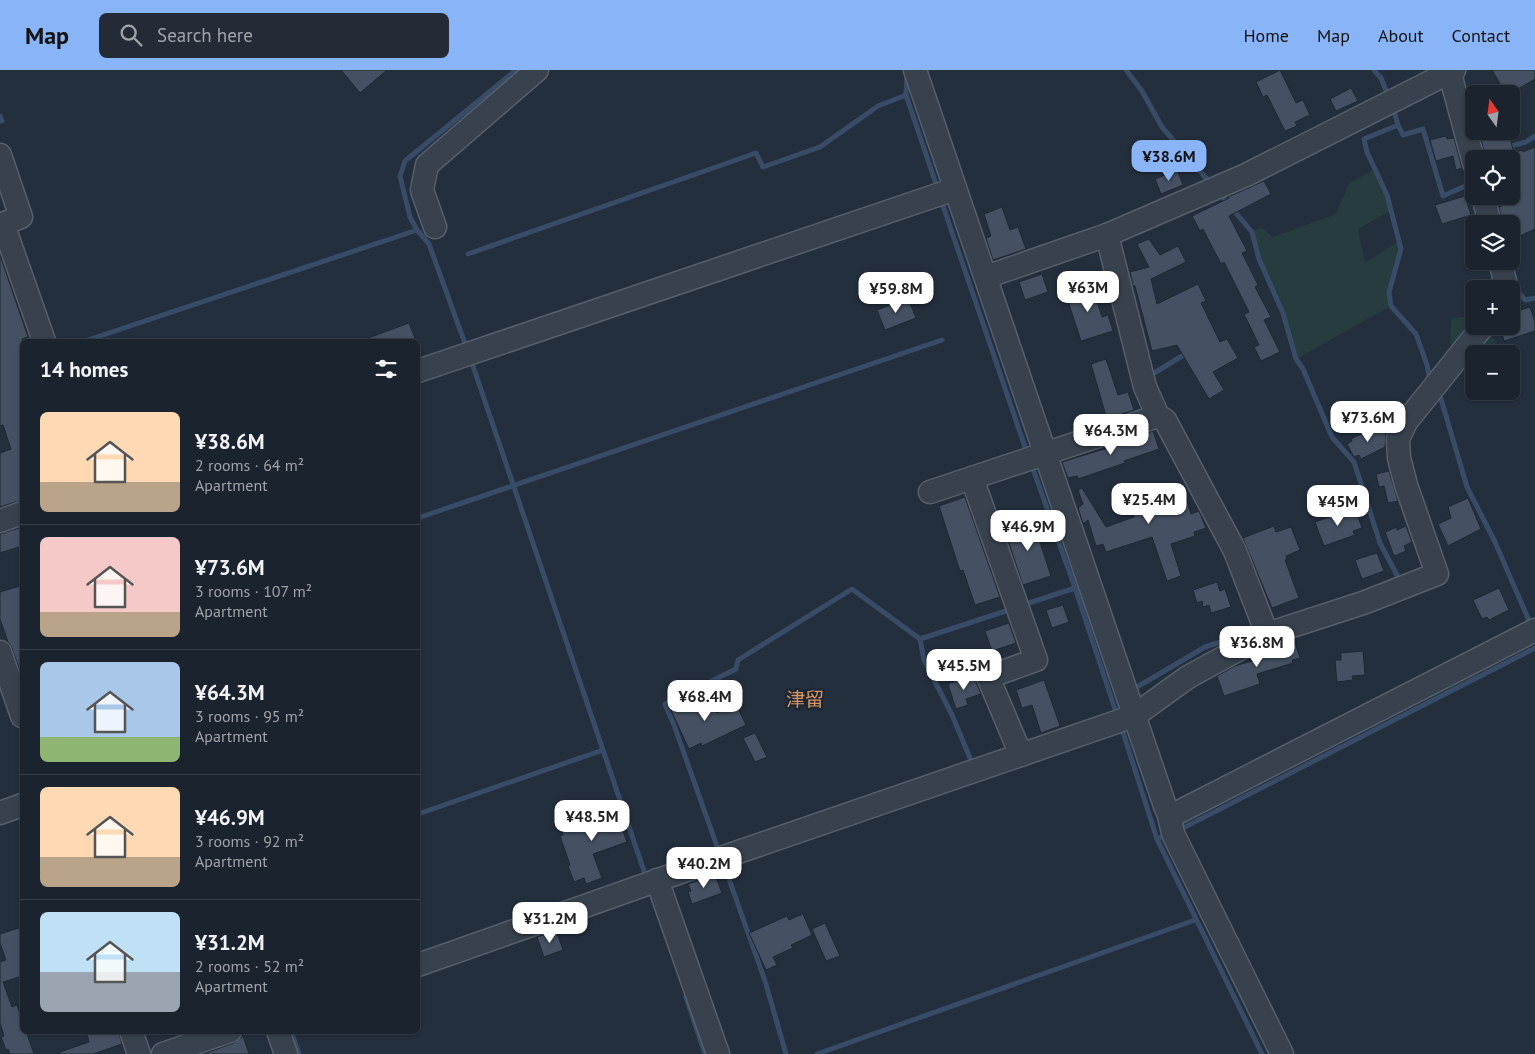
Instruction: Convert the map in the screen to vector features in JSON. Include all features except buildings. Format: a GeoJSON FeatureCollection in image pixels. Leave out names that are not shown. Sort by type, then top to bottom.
{"type":"FeatureCollection","features":[{"type":"Feature","properties":{"kind":"street"},"geometry":{"type":"LineString","coordinates":[[433,222],[422,190],[427,165],[538,70]]}},
{"type":"Feature","properties":{"kind":"street"},"geometry":{"type":"LineString","coordinates":[[915,70],[954,189],[986,277],[1035,456],[1127,718],[1172,826],[1282,1054]]}},
{"type":"Feature","properties":{"kind":"street"},"geometry":{"type":"LineString","coordinates":[[986,277],[1107,235],[1246,175],[1451,71],[1471,150]]}},
{"type":"Feature","properties":{"kind":"street"},"geometry":{"type":"LineString","coordinates":[[0,156],[8,222],[43,339]]}},
{"type":"Feature","properties":{"kind":"street"},"geometry":{"type":"LineString","coordinates":[[420,370],[954,189]]}},
{"type":"Feature","properties":{"kind":"street"},"geometry":{"type":"LineString","coordinates":[[1107,235],[1145,386],[1235,551],[1267,634]]}},
{"type":"Feature","properties":{"kind":"street"},"geometry":{"type":"LineString","coordinates":[[420,964],[1127,718],[1188,677],[1267,634],[1363,603],[1437,574],[1406,485],[1399,458],[1398,439],[1406,422],[1476,335]]}},
{"type":"Feature","properties":{"kind":"street"},"geometry":{"type":"LineString","coordinates":[[930,492],[1035,456],[1161,418]]}},
{"type":"Feature","properties":{"kind":"street"},"geometry":{"type":"LineString","coordinates":[[972,478],[1036,660],[988,677],[1021,755]]}},
{"type":"Feature","properties":{"kind":"street"},"geometry":{"type":"LineString","coordinates":[[0,521],[20,514]]}},
{"type":"Feature","properties":{"kind":"street"},"geometry":{"type":"LineString","coordinates":[[1172,826],[1535,630]]}},
{"type":"Feature","properties":{"kind":"street"},"geometry":{"type":"LineString","coordinates":[[0,652],[20,702]]}},
{"type":"Feature","properties":{"kind":"street"},"geometry":{"type":"LineString","coordinates":[[0,813],[20,806]]}},
{"type":"Feature","properties":{"kind":"street"},"geometry":{"type":"LineString","coordinates":[[651,883],[718,1054]]}},
{"type":"Feature","properties":{"kind":"street"},"geometry":{"type":"LineString","coordinates":[[132,1034],[139,1054]]}},
{"type":"Feature","properties":{"kind":"street"},"geometry":{"type":"LineString","coordinates":[[163,1054],[221,1034]]}},
{"type":"Feature","properties":{"kind":"street"},"geometry":{"type":"LineString","coordinates":[[279,1034],[286,1054]]}},
{"type":"Feature","properties":{"kind":"green space"},"geometry":{"type":"Polygon","coordinates":[[[1375,169],[1387,195],[1391,210],[1358,229],[1365,263],[1399,241],[1401,249],[1389,292],[1391,306],[1296,359],[1283,313],[1259,259],[1252,232],[1261,227],[1273,237],[1336,214],[1349,183],[1375,169]]]}},
{"type":"Feature","properties":{"kind":"green space"},"geometry":{"type":"Polygon","coordinates":[[[1465,316],[1465,335],[1491,335],[1498,345],[1465,345],[1465,354],[1450,344],[1451,319],[1465,316]]]}},
{"type":"Feature","properties":{"kind":"waterway"},"geometry":{"type":"LineString","coordinates":[[467,349],[429,244],[417,230],[410,217],[400,176],[405,161],[516,70]]}},
{"type":"Feature","properties":{"kind":"waterway"},"geometry":{"type":"LineString","coordinates":[[1126,70],[1142,91],[1162,127],[1211,184]]}},
{"type":"Feature","properties":{"kind":"waterway"},"geometry":{"type":"LineString","coordinates":[[1374,70],[1381,78],[1389,98]]}},
{"type":"Feature","properties":{"kind":"waterway"},"geometry":{"type":"LineString","coordinates":[[907,76],[906,95],[938,190]]}},
{"type":"Feature","properties":{"kind":"waterway"},"geometry":{"type":"LineString","coordinates":[[468,254],[756,153],[763,167],[820,147],[878,106],[906,95]]}},
{"type":"Feature","properties":{"kind":"waterway"},"geometry":{"type":"LineString","coordinates":[[1393,108],[1398,125],[1364,139],[1367,152],[1387,195],[1401,249],[1389,292],[1391,306],[1416,334],[1430,380]]}},
{"type":"Feature","properties":{"kind":"waterway"},"geometry":{"type":"LineString","coordinates":[[0,116],[2,121],[0,121]]}},
{"type":"Feature","properties":{"kind":"waterway"},"geometry":{"type":"LineString","coordinates":[[1398,125],[1403,135],[1423,129],[1443,196],[1465,186]]}},
{"type":"Feature","properties":{"kind":"waterway"},"geometry":{"type":"LineString","coordinates":[[1507,147],[1526,142],[1535,136]]}},
{"type":"Feature","properties":{"kind":"waterway"},"geometry":{"type":"LineString","coordinates":[[1220,194],[1252,232],[1259,259],[1283,313],[1296,359],[1303,369],[1332,437],[1354,462],[1380,543],[1398,577]]}},
{"type":"Feature","properties":{"kind":"waterway"},"geometry":{"type":"LineString","coordinates":[[941,200],[1027,453]]}},
{"type":"Feature","properties":{"kind":"waterway"},"geometry":{"type":"LineString","coordinates":[[91,339],[417,230]]}},
{"type":"Feature","properties":{"kind":"waterway"},"geometry":{"type":"LineString","coordinates":[[1520,294],[1525,300],[1535,298]]}},
{"type":"Feature","properties":{"kind":"waterway"},"geometry":{"type":"LineString","coordinates":[[420,517],[942,340]]}},
{"type":"Feature","properties":{"kind":"waterway"},"geometry":{"type":"LineString","coordinates":[[1151,378],[1151,375],[1182,356]]}},
{"type":"Feature","properties":{"kind":"waterway"},"geometry":{"type":"LineString","coordinates":[[471,360],[646,877]]}},
{"type":"Feature","properties":{"kind":"waterway"},"geometry":{"type":"LineString","coordinates":[[1437,394],[1441,399],[1467,487],[1495,542],[1530,623]]}},
{"type":"Feature","properties":{"kind":"waterway"},"geometry":{"type":"LineString","coordinates":[[1031,463],[1117,715]]}},
{"type":"Feature","properties":{"kind":"waterway"},"geometry":{"type":"LineString","coordinates":[[1023,605],[1075,588]]}},
{"type":"Feature","properties":{"kind":"waterway"},"geometry":{"type":"LineString","coordinates":[[719,852],[665,704],[736,669],[738,660],[852,589],[920,639],[1012,609]]}},
{"type":"Feature","properties":{"kind":"waterway"},"geometry":{"type":"LineString","coordinates":[[1137,687],[1205,647],[1248,633]]}},
{"type":"Feature","properties":{"kind":"waterway"},"geometry":{"type":"LineString","coordinates":[[920,639],[924,660],[952,715],[970,758]]}},
{"type":"Feature","properties":{"kind":"waterway"},"geometry":{"type":"LineString","coordinates":[[1177,831],[1535,648]]}},
{"type":"Feature","properties":{"kind":"waterway"},"geometry":{"type":"LineString","coordinates":[[1121,726],[1157,839]]}},
{"type":"Feature","properties":{"kind":"waterway"},"geometry":{"type":"LineString","coordinates":[[420,813],[603,750]]}},
{"type":"Feature","properties":{"kind":"waterway"},"geometry":{"type":"LineString","coordinates":[[1167,835],[1157,839],[1262,1054]]}},
{"type":"Feature","properties":{"kind":"waterway"},"geometry":{"type":"LineString","coordinates":[[723,862],[765,981],[786,1054]]}},
{"type":"Feature","properties":{"kind":"waterway"},"geometry":{"type":"LineString","coordinates":[[817,1054],[1195,920]]}},
{"type":"Feature","properties":{"kind":"waterway"},"geometry":{"type":"LineString","coordinates":[[686,997],[705,1054]]}},
{"type":"Feature","properties":{"kind":"waterway"},"geometry":{"type":"LineString","coordinates":[[292,1034],[299,1054]]}},
{"type":"Feature","properties":{"kind":"district","name":"津留"},"geometry":{"type":"Point","coordinates":[805,699]}}]}
